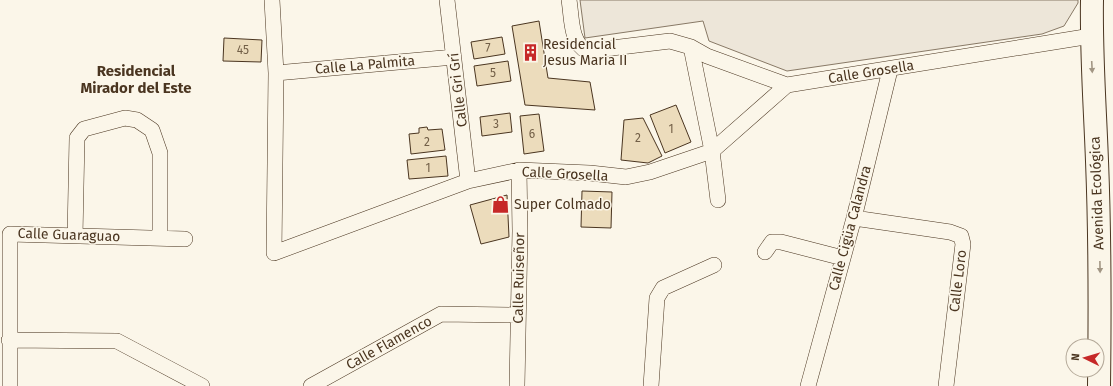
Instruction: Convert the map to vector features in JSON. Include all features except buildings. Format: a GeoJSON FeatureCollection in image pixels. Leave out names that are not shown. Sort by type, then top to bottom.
{"type":"FeatureCollection","features":[{"type":"Feature","properties":{"kind":"main road","name":"Avenida Ecológica"},"geometry":{"type":"LineString","coordinates":[[1092,0],[1091,36],[1097,160],[1100,290],[1099,386]]}},
{"type":"Feature","properties":{"kind":"street","name":"Calle Grosella"},"geometry":{"type":"LineString","coordinates":[[272,0],[276,73],[274,253],[468,181],[520,170],[590,173],[626,177],[650,172],[712,151],[787,85],[890,70],[1091,36]]}},
{"type":"Feature","properties":{"kind":"street","name":"Calle Gri Grí"},"geometry":{"type":"LineString","coordinates":[[447,0],[468,181]]}},
{"type":"Feature","properties":{"kind":"street"},"geometry":{"type":"LineString","coordinates":[[570,0],[576,42],[580,48],[587,52],[670,41],[691,47],[707,56],[787,85]]}},
{"type":"Feature","properties":{"kind":"street"},"geometry":{"type":"LineString","coordinates":[[691,47],[712,151],[718,200]]}},
{"type":"Feature","properties":{"kind":"street","name":"Calle La Palmita"},"geometry":{"type":"LineString","coordinates":[[276,73],[454,57]]}},
{"type":"Feature","properties":{"kind":"street","name":"Calle Cigüa Calandra"},"geometry":{"type":"LineString","coordinates":[[808,386],[854,218],[890,70]]}},
{"type":"Feature","properties":{"kind":"street"},"geometry":{"type":"LineString","coordinates":[[75,236],[77,138],[84,129],[125,118],[137,120],[152,130],[160,153],[160,238]]}},
{"type":"Feature","properties":{"kind":"street","name":"Calle Ruiseñor"},"geometry":{"type":"LineString","coordinates":[[517,386],[520,170]]}},
{"type":"Feature","properties":{"kind":"street","name":"Calle Loro"},"geometry":{"type":"LineString","coordinates":[[854,218],[950,232],[961,236],[963,244],[946,386]]}},
{"type":"Feature","properties":{"kind":"street","name":"Calle Guaraguao"},"geometry":{"type":"LineString","coordinates":[[10,386],[5,234],[185,239]]}},
{"type":"Feature","properties":{"kind":"street"},"geometry":{"type":"LineString","coordinates":[[765,252],[772,242],[781,242],[843,258]]}},
{"type":"Feature","properties":{"kind":"street"},"geometry":{"type":"LineString","coordinates":[[651,386],[657,298],[663,288],[714,265]]}},
{"type":"Feature","properties":{"kind":"street","name":"Calle Flamenco"},"geometry":{"type":"LineString","coordinates":[[311,386],[441,314],[518,315]]}},
{"type":"Feature","properties":{"kind":"street"},"geometry":{"type":"LineString","coordinates":[[9,340],[117,341],[202,386]]}},
{"type":"Feature","properties":{"kind":"shaded area"},"geometry":{"type":"Polygon","coordinates":[[[580,0],[1078,0],[1078,3],[1064,26],[1042,34],[787,71],[709,41],[703,21],[585,38],[580,0]]]}},
{"type":"Feature","properties":{"kind":"place","name":"Residencial Jesus Maria II"},"geometry":{"type":"Point","coordinates":[530,52]}},
{"type":"Feature","properties":{"kind":"place","name":"Super Colmado"},"geometry":{"type":"Point","coordinates":[501,204]}},
{"type":"Feature","properties":{"kind":"district","name":"Residencial Mirador del Este"},"geometry":{"type":"Point","coordinates":[136,80]}}]}
